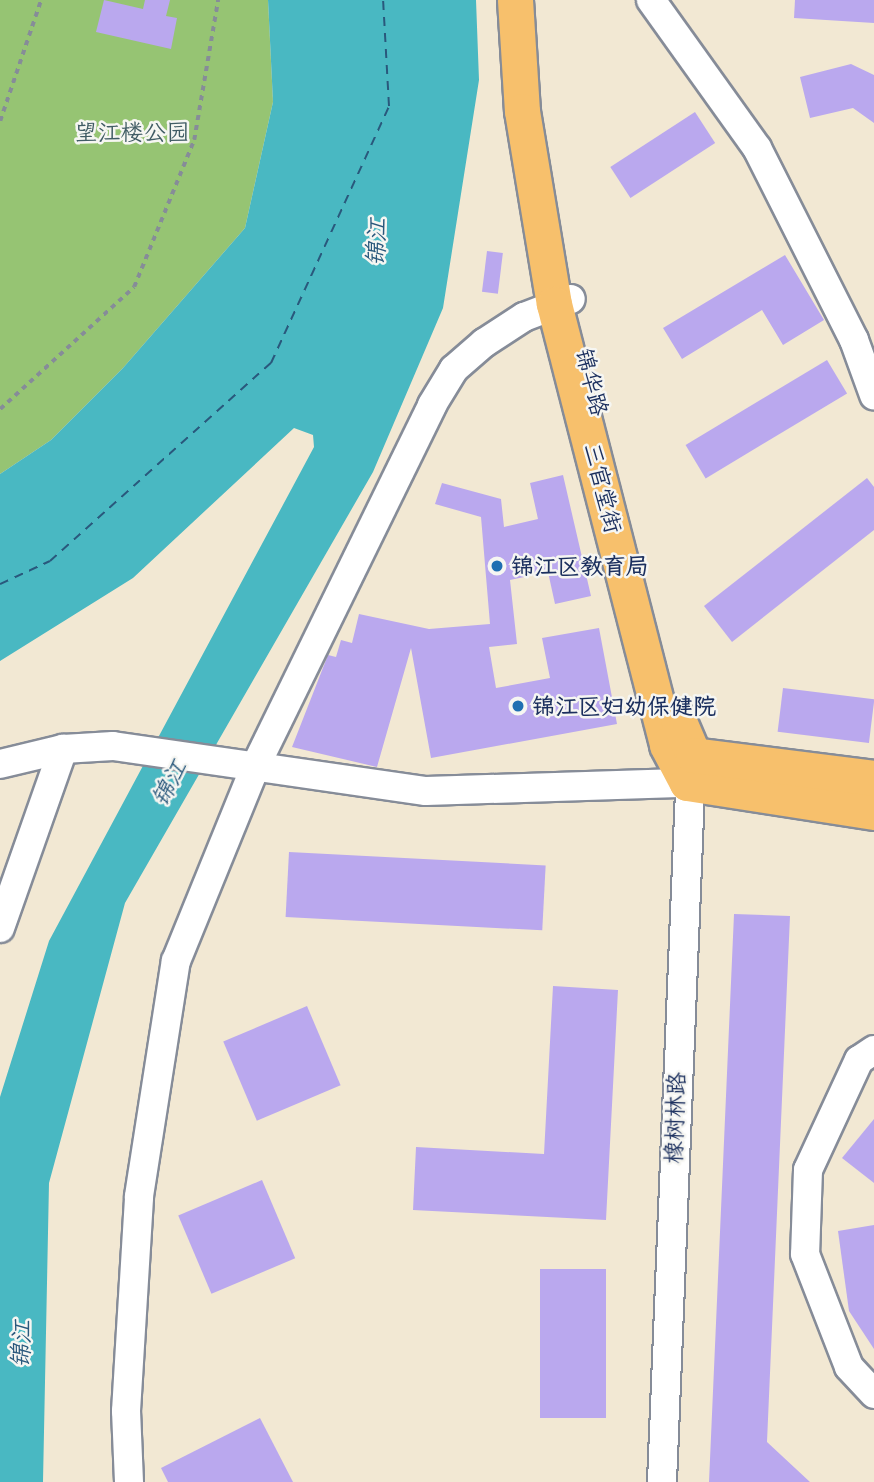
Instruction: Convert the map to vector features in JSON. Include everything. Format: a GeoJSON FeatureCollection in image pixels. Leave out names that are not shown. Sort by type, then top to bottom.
{"type":"FeatureCollection","features":[{"type":"Feature","properties":{"kind":"main road"},"geometry":{"type":"LineString","coordinates":[[514,0],[522,111],[563,302]]}},
{"type":"Feature","properties":{"kind":"main road","name":"锦华路"},"geometry":{"type":"LineString","coordinates":[[534,0],[563,302],[690,769]]}},
{"type":"Feature","properties":{"kind":"main road"},"geometry":{"type":"LineString","coordinates":[[690,769],[874,778]]}},
{"type":"Feature","properties":{"kind":"main road"},"geometry":{"type":"LineString","coordinates":[[690,769],[874,812]]}},
{"type":"Feature","properties":{"kind":"street"},"geometry":{"type":"LineString","coordinates":[[651,0],[757,148],[853,340],[874,395]]}},
{"type":"Feature","properties":{"kind":"street"},"geometry":{"type":"LineString","coordinates":[[129,1482],[126,1411],[139,1196],[176,961],[257,763],[454,369],[504,330],[563,302]]}},
{"type":"Feature","properties":{"kind":"street"},"geometry":{"type":"LineString","coordinates":[[0,764],[63,749],[113,746],[219,757],[426,791],[690,769]]}},
{"type":"Feature","properties":{"kind":"street"},"geometry":{"type":"LineString","coordinates":[[0,928],[63,749]]}},
{"type":"Feature","properties":{"kind":"street","name":"橡树林路"},"geometry":{"type":"LineString","coordinates":[[662,1482],[690,769]]}},
{"type":"Feature","properties":{"kind":"street"},"geometry":{"type":"LineString","coordinates":[[874,1050],[859,1060],[808,1170],[805,1254],[849,1367],[874,1394]]}},
{"type":"Feature","properties":{"kind":"path"},"geometry":{"type":"LineString","coordinates":[[0,121],[41,0]]}},
{"type":"Feature","properties":{"kind":"path"},"geometry":{"type":"LineString","coordinates":[[0,409],[134,287],[194,141],[218,0]]}},
{"type":"Feature","properties":{"kind":"green space","name":"望江楼公园"},"geometry":{"type":"Polygon","coordinates":[[[0,0],[268,0],[273,102],[245,228],[123,368],[51,440],[0,474],[0,0]]]}},
{"type":"Feature","properties":{"kind":"water","name":"锦江"},"geometry":{"type":"Polygon","coordinates":[[[268,0],[476,0],[479,80],[443,308],[373,472],[125,903],[49,1183],[43,1482],[0,1482],[0,1097],[49,941],[314,447],[313,435],[294,428],[133,578],[0,661],[0,474],[51,440],[123,368],[245,228],[273,102],[268,0]]]}},
{"type":"Feature","properties":{"kind":"building"},"geometry":{"type":"Polygon","coordinates":[[[104,0],[143,9],[145,0],[170,0],[166,16],[177,18],[171,49],[96,32],[104,0]]]}},
{"type":"Feature","properties":{"kind":"building"},"geometry":{"type":"Polygon","coordinates":[[[795,0],[874,0],[874,23],[794,18],[795,0]]]}},
{"type":"Feature","properties":{"kind":"building"},"geometry":{"type":"Polygon","coordinates":[[[851,64],[874,75],[874,123],[853,108],[810,118],[800,77],[851,64]]]}},
{"type":"Feature","properties":{"kind":"building"},"geometry":{"type":"Polygon","coordinates":[[[695,112],[715,143],[630,198],[610,167],[695,112]]]}},
{"type":"Feature","properties":{"kind":"building"},"geometry":{"type":"Polygon","coordinates":[[[487,251],[503,253],[498,294],[482,292],[487,251]]]}},
{"type":"Feature","properties":{"kind":"building"},"geometry":{"type":"Polygon","coordinates":[[[785,255],[824,320],[783,345],[762,310],[682,359],[663,328],[785,255]]]}},
{"type":"Feature","properties":{"kind":"building"},"geometry":{"type":"Polygon","coordinates":[[[827,360],[847,393],[706,478],[686,445],[827,360]]]}},
{"type":"Feature","properties":{"kind":"building"},"geometry":{"type":"Polygon","coordinates":[[[563,475],[591,596],[555,604],[548,572],[510,580],[517,644],[489,647],[496,688],[550,678],[542,638],[599,628],[617,724],[431,758],[411,648],[377,767],[292,747],[328,655],[336,657],[341,640],[352,643],[359,614],[429,629],[490,624],[481,517],[435,504],[442,483],[501,499],[504,527],[538,519],[530,483],[563,475]]]}},
{"type":"Feature","properties":{"kind":"building"},"geometry":{"type":"Polygon","coordinates":[[[867,478],[874,487],[874,530],[732,642],[704,606],[867,478]]]}},
{"type":"Feature","properties":{"kind":"building"},"geometry":{"type":"Polygon","coordinates":[[[783,688],[874,699],[869,743],[778,732],[783,688]]]}},
{"type":"Feature","properties":{"kind":"building"},"geometry":{"type":"Polygon","coordinates":[[[289,852],[546,865],[542,930],[286,917],[289,852]]]}},
{"type":"Feature","properties":{"kind":"building"},"geometry":{"type":"Polygon","coordinates":[[[734,914],[790,916],[767,1442],[810,1482],[709,1482],[734,914]]]}},
{"type":"Feature","properties":{"kind":"building"},"geometry":{"type":"Polygon","coordinates":[[[553,986],[618,990],[606,1220],[413,1210],[416,1147],[544,1154],[553,986]]]}},
{"type":"Feature","properties":{"kind":"building"},"geometry":{"type":"Polygon","coordinates":[[[307,1006],[341,1085],[257,1121],[223,1042],[307,1006]]]}},
{"type":"Feature","properties":{"kind":"building"},"geometry":{"type":"Polygon","coordinates":[[[874,1119],[874,1183],[842,1158],[874,1119]]]}},
{"type":"Feature","properties":{"kind":"building"},"geometry":{"type":"Polygon","coordinates":[[[262,1180],[295,1258],[211,1294],[178,1216],[262,1180]]]}},
{"type":"Feature","properties":{"kind":"building"},"geometry":{"type":"Polygon","coordinates":[[[874,1225],[874,1349],[849,1311],[838,1231],[874,1225]]]}},
{"type":"Feature","properties":{"kind":"building"},"geometry":{"type":"Polygon","coordinates":[[[540,1269],[606,1269],[606,1418],[540,1418],[540,1269]]]}},
{"type":"Feature","properties":{"kind":"building"},"geometry":{"type":"Polygon","coordinates":[[[260,1418],[293,1482],[168,1482],[161,1468],[260,1418]]]}},
{"type":"Feature","properties":{"kind":"ferry route"},"geometry":{"type":"LineString","coordinates":[[0,584],[50,561],[271,363],[389,106],[383,0]]}},
{"type":"Feature","properties":{"kind":"place","name":"锦江区教育局"},"geometry":{"type":"Point","coordinates":[497,566]}},
{"type":"Feature","properties":{"kind":"place","name":"锦江区妇幼保健院"},"geometry":{"type":"Point","coordinates":[518,706]}}]}
